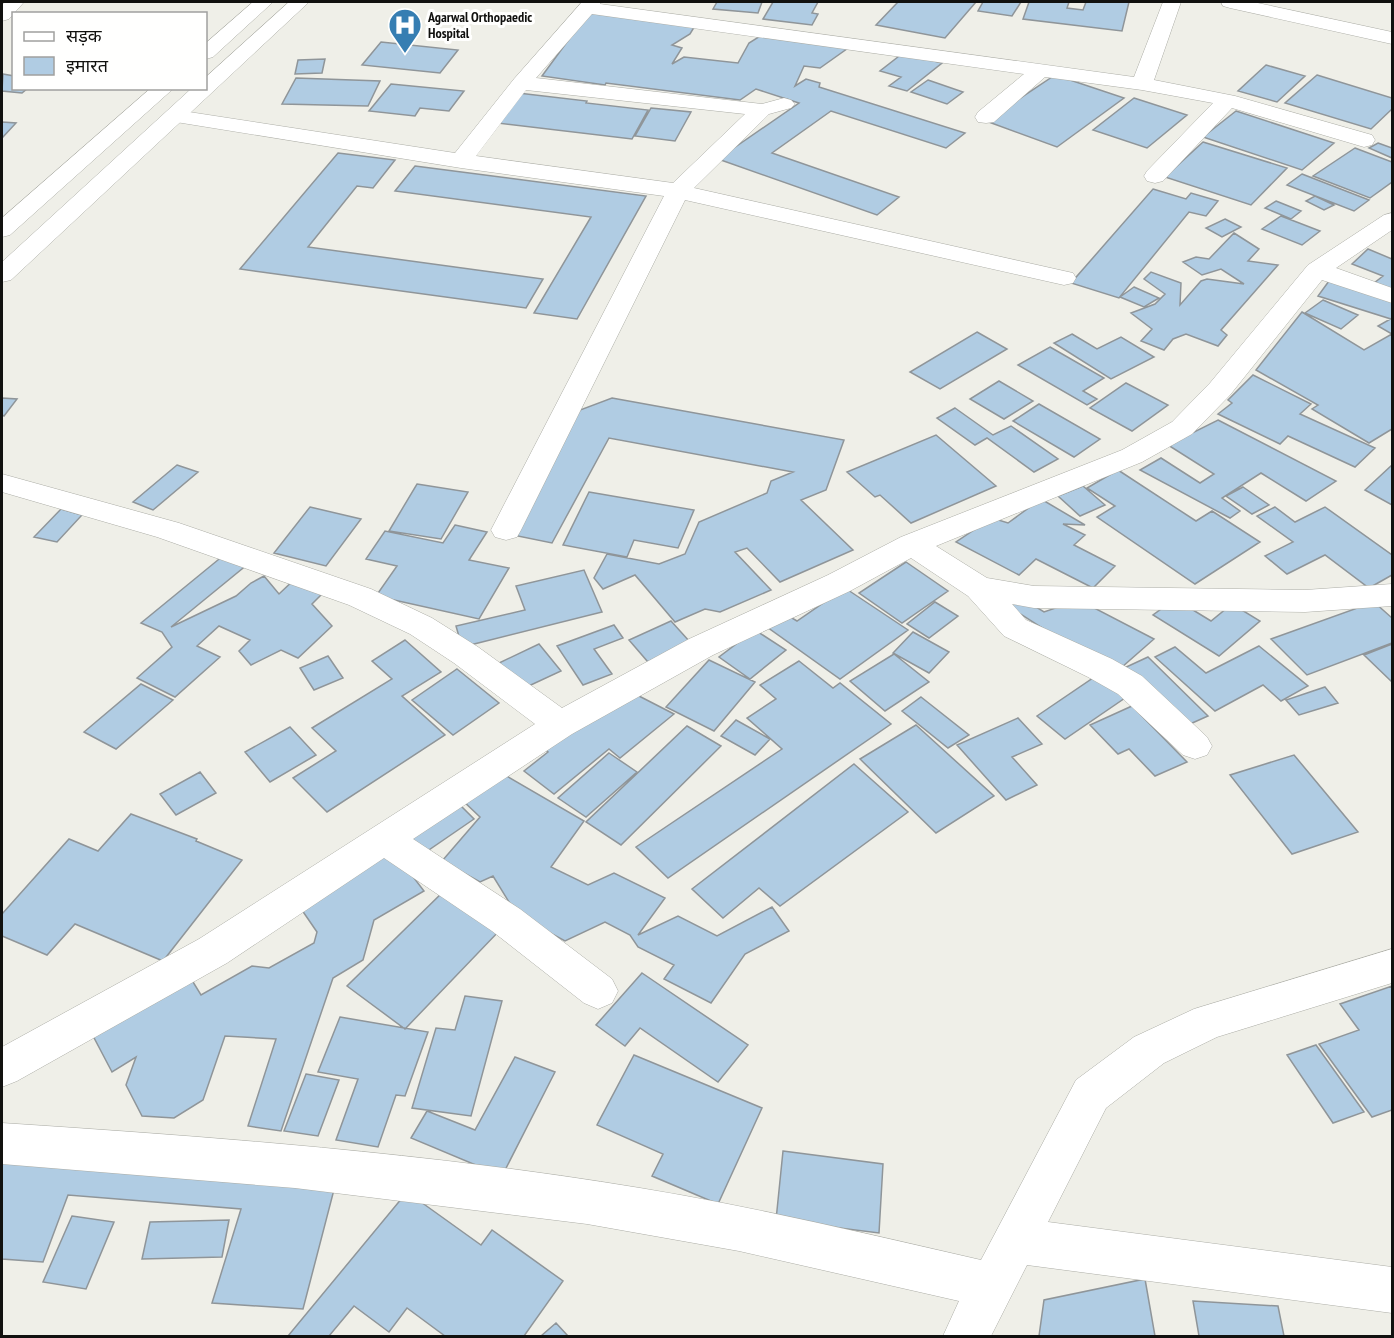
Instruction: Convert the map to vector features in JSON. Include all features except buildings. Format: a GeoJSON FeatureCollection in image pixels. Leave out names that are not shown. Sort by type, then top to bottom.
{"type":"FeatureCollection","features":[{"type":"Feature","properties":{"kind":"street"},"geometry":{"type":"LineString","coordinates":[[2,15],[15,2]]}},
{"type":"Feature","properties":{"kind":"street"},"geometry":{"type":"LineString","coordinates":[[207,52],[264,2]]}},
{"type":"Feature","properties":{"kind":"street"},"geometry":{"type":"LineString","coordinates":[[207,86],[300,2]]}},
{"type":"Feature","properties":{"kind":"street"},"geometry":{"type":"LineString","coordinates":[[1142,84],[1172,2]]}},
{"type":"Feature","properties":{"kind":"street"},"geometry":{"type":"LineString","coordinates":[[1230,2],[1392,38]]}},
{"type":"Feature","properties":{"kind":"street"},"geometry":{"type":"LineString","coordinates":[[461,160],[521,83],[590,5],[1142,84],[1228,100],[1364,140]]}},
{"type":"Feature","properties":{"kind":"street"},"geometry":{"type":"LineString","coordinates":[[986,117],[1042,69]]}},
{"type":"Feature","properties":{"kind":"street"},"geometry":{"type":"LineString","coordinates":[[521,83],[762,110],[784,104]]}},
{"type":"Feature","properties":{"kind":"street"},"geometry":{"type":"LineString","coordinates":[[2,230],[162,90]]}},
{"type":"Feature","properties":{"kind":"street"},"geometry":{"type":"LineString","coordinates":[[2,275],[203,90]]}},
{"type":"Feature","properties":{"kind":"street"},"geometry":{"type":"LineString","coordinates":[[1155,176],[1228,100]]}},
{"type":"Feature","properties":{"kind":"street"},"geometry":{"type":"LineString","coordinates":[[506,530],[678,191],[762,110]]}},
{"type":"Feature","properties":{"kind":"street"},"geometry":{"type":"LineString","coordinates":[[176,116],[678,191],[1064,278]]}},
{"type":"Feature","properties":{"kind":"street"},"geometry":{"type":"LineString","coordinates":[[2,1068],[213,951],[560,725],[702,647],[839,583],[912,544],[1132,456],[1182,428],[1266,336],[1317,270],[1392,220]]}},
{"type":"Feature","properties":{"kind":"street"},"geometry":{"type":"LineString","coordinates":[[1317,270],[1392,296]]}},
{"type":"Feature","properties":{"kind":"street"},"geometry":{"type":"LineString","coordinates":[[2,483],[168,530],[360,597],[421,626],[560,725]]}},
{"type":"Feature","properties":{"kind":"street"},"geometry":{"type":"LineString","coordinates":[[912,544],[979,588],[1015,628],[1100,668],[1130,685],[1196,746]]}},
{"type":"Feature","properties":{"kind":"street"},"geometry":{"type":"LineString","coordinates":[[979,588],[1046,597],[1305,601],[1392,595]]}},
{"type":"Feature","properties":{"kind":"street"},"geometry":{"type":"LineString","coordinates":[[384,839],[506,920],[598,991]]}},
{"type":"Feature","properties":{"kind":"street"},"geometry":{"type":"LineString","coordinates":[[966,1336],[1091,1094],[1149,1050],[1208,1022],[1392,966]]}},
{"type":"Feature","properties":{"kind":"street"},"geometry":{"type":"LineString","coordinates":[[2,1144],[95,1150],[386,1177],[588,1202],[794,1239],[991,1285]]}},
{"type":"Feature","properties":{"kind":"street"},"geometry":{"type":"LineString","coordinates":[[1017,1240],[1392,1290]]}},
{"type":"Feature","properties":{"kind":"place","name":"Agarwal Orthopaedic Hospital"},"geometry":{"type":"Point","coordinates":[405,54]}}]}
